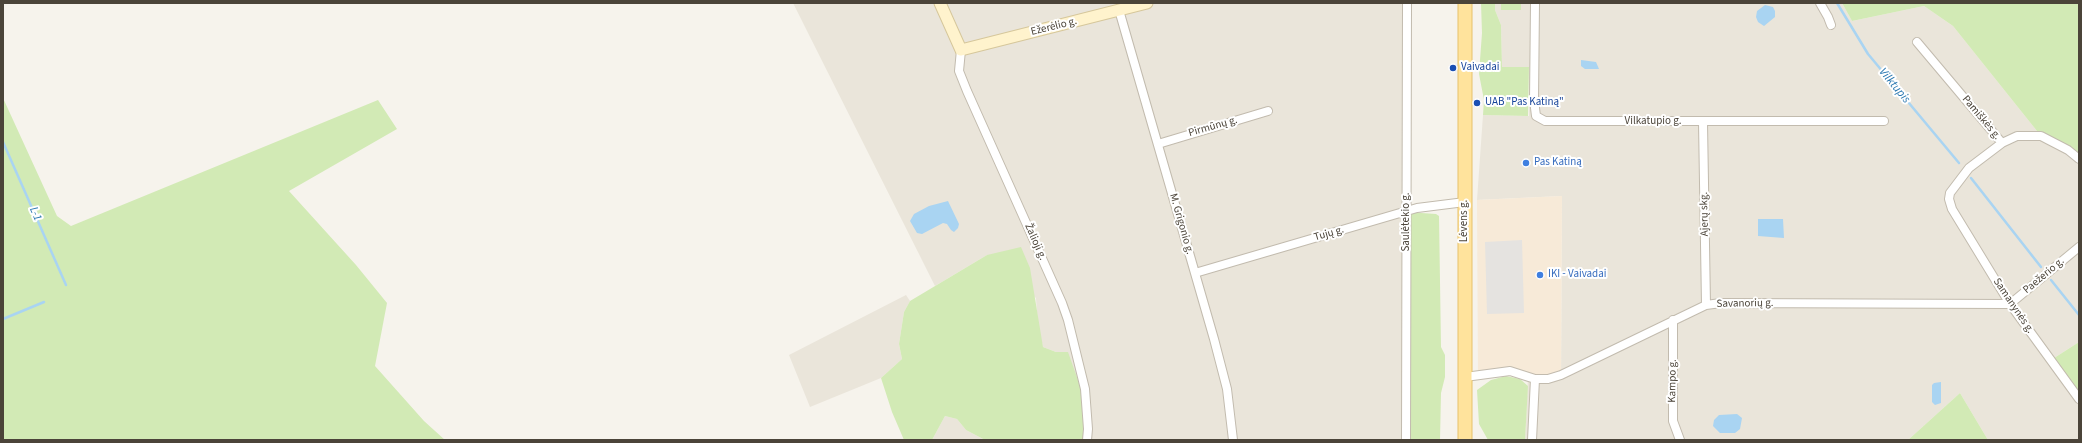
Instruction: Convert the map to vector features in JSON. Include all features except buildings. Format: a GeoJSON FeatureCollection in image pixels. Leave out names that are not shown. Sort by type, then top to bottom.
{"type":"FeatureCollection","features":[{"type":"Feature","properties":{"kind":"main road"},"geometry":{"type":"LineString","coordinates":[[940,3],[961,50]]}},
{"type":"Feature","properties":{"kind":"main road","name":"Ežerėlio g."},"geometry":{"type":"LineString","coordinates":[[961,50],[1147,3]]}},
{"type":"Feature","properties":{"kind":"main road","name":"Lėvens g."},"geometry":{"type":"LineString","coordinates":[[1465,3],[1465,440]]}},
{"type":"Feature","properties":{"kind":"street","name":"Saulėtekio g."},"geometry":{"type":"LineString","coordinates":[[1406,440],[1407,3]]}},
{"type":"Feature","properties":{"kind":"street","name":"Vilkatupio g."},"geometry":{"type":"LineString","coordinates":[[1535,3],[1534,100],[1536,116],[1538,119],[1545,121],[1703,122],[1884,121]]}},
{"type":"Feature","properties":{"kind":"street"},"geometry":{"type":"LineString","coordinates":[[1820,3],[1831,25]]}},
{"type":"Feature","properties":{"kind":"street","name":"M. Grigonio g."},"geometry":{"type":"LineString","coordinates":[[1119,10],[1195,272],[1227,389],[1233,440]]}},
{"type":"Feature","properties":{"kind":"street","name":"Pamiškės g."},"geometry":{"type":"LineString","coordinates":[[1917,42],[2002,143],[1969,168],[1950,193],[1948,199],[1952,209]]}},
{"type":"Feature","properties":{"kind":"street","name":"Žalioji g."},"geometry":{"type":"LineString","coordinates":[[961,50],[960,71],[967,91],[1059,296],[1068,320],[1085,389],[1088,429],[1087,440]]}},
{"type":"Feature","properties":{"kind":"street","name":"Pirmūnų g."},"geometry":{"type":"LineString","coordinates":[[1158,144],[1268,111]]}},
{"type":"Feature","properties":{"kind":"street","name":"Ajerų skg."},"geometry":{"type":"LineString","coordinates":[[1703,122],[1706,305]]}},
{"type":"Feature","properties":{"kind":"street"},"geometry":{"type":"LineString","coordinates":[[2002,143],[2017,136],[2041,136],[2068,150],[2079,159]]}},
{"type":"Feature","properties":{"kind":"street","name":"Tujų g."},"geometry":{"type":"LineString","coordinates":[[1195,272],[1426,206],[1465,202]]}},
{"type":"Feature","properties":{"kind":"street","name":"Samanynės g."},"geometry":{"type":"LineString","coordinates":[[1952,209],[2010,304],[2079,399]]}},
{"type":"Feature","properties":{"kind":"street","name":"Paežerio g."},"geometry":{"type":"LineString","coordinates":[[2010,304],[2079,247]]}},
{"type":"Feature","properties":{"kind":"street","name":"Savanorių g."},"geometry":{"type":"LineString","coordinates":[[1535,379],[1548,379],[1561,375],[1706,305],[1721,303],[2010,304]]}},
{"type":"Feature","properties":{"kind":"street","name":"Kampo g."},"geometry":{"type":"LineString","coordinates":[[1673,320],[1673,421],[1680,440]]}},
{"type":"Feature","properties":{"kind":"street"},"geometry":{"type":"LineString","coordinates":[[1465,377],[1510,371],[1535,379],[1532,440]]}},
{"type":"Feature","properties":{"kind":"shaded area"},"geometry":{"type":"Polygon","coordinates":[[[793,3],[1407,3],[1406,440],[1084,440],[1056,352],[1043,347],[1038,327],[1036,298],[987,255],[935,286],[793,3]]]}},
{"type":"Feature","properties":{"kind":"shaded area"},"geometry":{"type":"Polygon","coordinates":[[[1495,3],[1842,3],[1852,21],[1924,6],[1953,26],[2041,136],[2079,159],[2079,342],[2051,360],[2079,399],[2079,440],[1988,440],[1960,393],[1908,440],[1525,440],[1528,376],[1561,375],[1562,196],[1477,200],[1483,115],[1529,116],[1529,67],[1502,67],[1501,25],[1495,10],[1495,3]]]}},
{"type":"Feature","properties":{"kind":"shaded area"},"geometry":{"type":"Polygon","coordinates":[[[1562,196],[1561,375],[1548,379],[1521,374],[1478,375],[1477,200],[1562,196]]]}},
{"type":"Feature","properties":{"kind":"shaded area"},"geometry":{"type":"Polygon","coordinates":[[[1522,240],[1524,313],[1487,314],[1485,242],[1522,240]]]}},
{"type":"Feature","properties":{"kind":"shaded area"},"geometry":{"type":"Polygon","coordinates":[[[906,295],[910,301],[904,312],[899,344],[902,359],[881,378],[810,407],[789,355],[906,295]]]}},
{"type":"Feature","properties":{"kind":"shaded area"},"geometry":{"type":"Polygon","coordinates":[[[945,416],[957,419],[966,430],[985,440],[932,440],[945,416]]]}},
{"type":"Feature","properties":{"kind":"green space"},"geometry":{"type":"Polygon","coordinates":[[[1481,3],[1495,3],[1495,10],[1501,25],[1502,67],[1529,67],[1528,116],[1483,115],[1484,100],[1479,74],[1482,33],[1481,3]]]}},
{"type":"Feature","properties":{"kind":"green space"},"geometry":{"type":"Polygon","coordinates":[[[1501,3],[1521,3],[1521,10],[1501,10],[1501,3]]]}},
{"type":"Feature","properties":{"kind":"green space"},"geometry":{"type":"Polygon","coordinates":[[[1842,3],[2079,3],[2079,159],[2041,136],[1953,26],[1924,6],[1852,21],[1842,3]]]}},
{"type":"Feature","properties":{"kind":"green space"},"geometry":{"type":"Polygon","coordinates":[[[3,98],[57,216],[71,226],[378,100],[397,129],[289,191],[356,265],[387,303],[375,366],[424,421],[445,440],[3,440],[3,98]]]}},
{"type":"Feature","properties":{"kind":"green space"},"geometry":{"type":"Polygon","coordinates":[[[1407,212],[1436,214],[1439,216],[1441,347],[1445,355],[1445,377],[1441,393],[1440,440],[1406,440],[1407,212]]]}},
{"type":"Feature","properties":{"kind":"green space"},"geometry":{"type":"Polygon","coordinates":[[[1021,247],[1030,268],[1043,347],[1056,352],[1068,352],[1079,383],[1084,401],[1084,440],[985,440],[966,430],[957,419],[945,416],[932,440],[904,440],[892,412],[881,378],[902,359],[899,344],[904,312],[910,301],[987,255],[1021,247]]]}},
{"type":"Feature","properties":{"kind":"green space"},"geometry":{"type":"Polygon","coordinates":[[[2079,342],[2079,399],[2051,360],[2079,342]]]}},
{"type":"Feature","properties":{"kind":"green space"},"geometry":{"type":"Polygon","coordinates":[[[1506,376],[1520,379],[1528,386],[1525,440],[1488,440],[1479,424],[1477,390],[1491,380],[1506,376]]]}},
{"type":"Feature","properties":{"kind":"green space"},"geometry":{"type":"Polygon","coordinates":[[[1960,393],[1988,440],[1908,440],[1960,393]]]}},
{"type":"Feature","properties":{"kind":"water"},"geometry":{"type":"Polygon","coordinates":[[[1765,5],[1773,7],[1775,17],[1764,26],[1758,22],[1756,17],[1757,11],[1765,5]]]}},
{"type":"Feature","properties":{"kind":"water"},"geometry":{"type":"Polygon","coordinates":[[[1581,60],[1596,62],[1599,69],[1585,69],[1581,66],[1581,60]]]}},
{"type":"Feature","properties":{"kind":"water"},"geometry":{"type":"Polygon","coordinates":[[[948,201],[959,224],[958,228],[954,232],[947,224],[943,223],[922,234],[917,233],[910,221],[914,214],[929,206],[948,201]]]}},
{"type":"Feature","properties":{"kind":"water"},"geometry":{"type":"Polygon","coordinates":[[[1758,219],[1783,219],[1784,238],[1758,236],[1758,219]]]}},
{"type":"Feature","properties":{"kind":"water"},"geometry":{"type":"Polygon","coordinates":[[[1941,382],[1941,403],[1935,405],[1932,402],[1932,385],[1934,383],[1941,382]]]}},
{"type":"Feature","properties":{"kind":"water"},"geometry":{"type":"Polygon","coordinates":[[[1737,414],[1742,418],[1740,429],[1735,433],[1720,433],[1713,426],[1714,420],[1719,415],[1737,414]]]}},
{"type":"Feature","properties":{"kind":"waterway","name":"Vilktupis"},"geometry":{"type":"LineString","coordinates":[[1837,3],[1868,54],[1959,163]]}},
{"type":"Feature","properties":{"kind":"waterway","name":"L-1"},"geometry":{"type":"LineString","coordinates":[[3,142],[66,285]]}},
{"type":"Feature","properties":{"kind":"waterway","name":"Vilktupis"},"geometry":{"type":"LineString","coordinates":[[1971,178],[2041,267]]}},
{"type":"Feature","properties":{"kind":"waterway","name":"Vilktupis"},"geometry":{"type":"LineString","coordinates":[[2051,280],[2079,315]]}},
{"type":"Feature","properties":{"kind":"waterway","name":"L-1"},"geometry":{"type":"LineString","coordinates":[[3,319],[44,302]]}},
{"type":"Feature","properties":{"kind":"place","name":"Vaivadai"},"geometry":{"type":"Point","coordinates":[1453,68]}},
{"type":"Feature","properties":{"kind":"place","name":"UAB \"Pas Katiną\""},"geometry":{"type":"Point","coordinates":[1477,103]}},
{"type":"Feature","properties":{"kind":"place","name":"Pas Katiną"},"geometry":{"type":"Point","coordinates":[1526,163]}},
{"type":"Feature","properties":{"kind":"place","name":"IKI - Vaivadai"},"geometry":{"type":"Point","coordinates":[1540,275]}}]}
